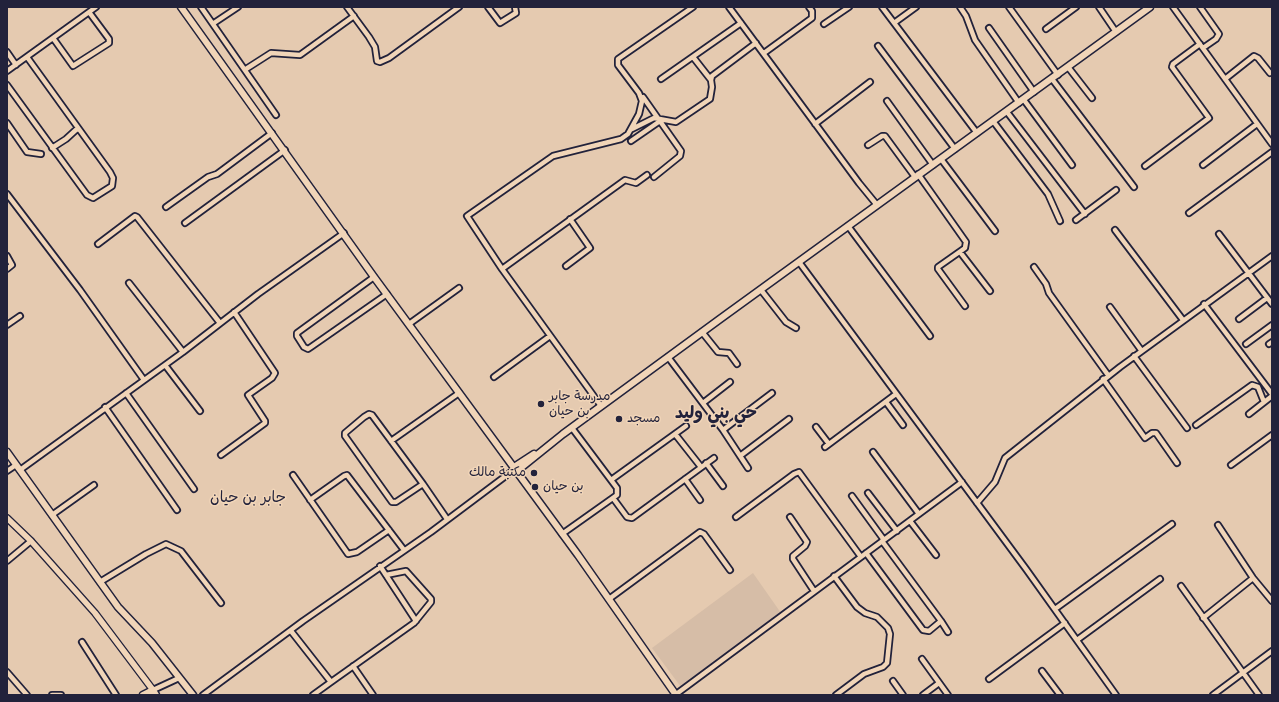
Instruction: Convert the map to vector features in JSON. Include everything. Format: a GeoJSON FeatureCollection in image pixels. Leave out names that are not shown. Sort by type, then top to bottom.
{"type":"FeatureCollection","features":[{"type":"Feature","properties":{"kind":"main road"},"geometry":{"type":"LineString","coordinates":[[181,7],[285,150],[374,277],[513,468],[522,478],[676,695]]}},
{"type":"Feature","properties":{"kind":"main road"},"geometry":{"type":"LineString","coordinates":[[513,468],[525,462],[546,447],[1150,7]]}},
{"type":"Feature","properties":{"kind":"main road"},"geometry":{"type":"LineString","coordinates":[[7,452],[122,613],[152,643],[193,695]]}},
{"type":"Feature","properties":{"kind":"main road"},"geometry":{"type":"LineString","coordinates":[[513,468],[525,462]]}},
{"type":"Feature","properties":{"kind":"main road"},"geometry":{"type":"LineString","coordinates":[[522,478],[525,462]]}},
{"type":"Feature","properties":{"kind":"main road"},"geometry":{"type":"LineString","coordinates":[[143,695],[154,693]]}},
{"type":"Feature","properties":{"kind":"street"},"geometry":{"type":"LineString","coordinates":[[7,71],[96,7]]}},
{"type":"Feature","properties":{"kind":"street"},"geometry":{"type":"LineString","coordinates":[[201,7],[246,69],[276,115]]}},
{"type":"Feature","properties":{"kind":"street"},"geometry":{"type":"LineString","coordinates":[[214,23],[238,7]]}},
{"type":"Feature","properties":{"kind":"street"},"geometry":{"type":"LineString","coordinates":[[347,7],[372,42],[377,61],[380,62],[389,58],[459,7]]}},
{"type":"Feature","properties":{"kind":"street"},"geometry":{"type":"LineString","coordinates":[[488,7],[500,23],[516,13],[515,7]]}},
{"type":"Feature","properties":{"kind":"street"},"geometry":{"type":"LineString","coordinates":[[654,177],[680,156],[681,151],[618,65],[618,59],[693,7]]}},
{"type":"Feature","properties":{"kind":"street"},"geometry":{"type":"LineString","coordinates":[[729,7],[877,205]]}},
{"type":"Feature","properties":{"kind":"street"},"geometry":{"type":"LineString","coordinates":[[764,53],[812,18],[812,10],[809,7]]}},
{"type":"Feature","properties":{"kind":"street"},"geometry":{"type":"LineString","coordinates":[[824,24],[849,7]]}},
{"type":"Feature","properties":{"kind":"street"},"geometry":{"type":"LineString","coordinates":[[882,7],[977,133]]}},
{"type":"Feature","properties":{"kind":"street"},"geometry":{"type":"LineString","coordinates":[[894,23],[915,7]]}},
{"type":"Feature","properties":{"kind":"street"},"geometry":{"type":"LineString","coordinates":[[960,7],[966,16],[975,40],[1072,165]]}},
{"type":"Feature","properties":{"kind":"street"},"geometry":{"type":"LineString","coordinates":[[1009,7],[1058,74]]}},
{"type":"Feature","properties":{"kind":"street"},"geometry":{"type":"LineString","coordinates":[[1066,7],[1070,12]]}},
{"type":"Feature","properties":{"kind":"street"},"geometry":{"type":"LineString","coordinates":[[1046,29],[1076,7]]}},
{"type":"Feature","properties":{"kind":"street"},"geometry":{"type":"LineString","coordinates":[[1099,7],[1116,32]]}},
{"type":"Feature","properties":{"kind":"street"},"geometry":{"type":"LineString","coordinates":[[1173,7],[1272,144]]}},
{"type":"Feature","properties":{"kind":"street"},"geometry":{"type":"LineString","coordinates":[[1145,166],[1209,118],[1172,66],[1201,46],[1216,39],[1219,34],[1200,7]]}},
{"type":"Feature","properties":{"kind":"street"},"geometry":{"type":"LineString","coordinates":[[53,38],[74,66],[109,43],[108,39],[89,12]]}},
{"type":"Feature","properties":{"kind":"street"},"geometry":{"type":"LineString","coordinates":[[246,69],[271,53],[300,55],[354,16]]}},
{"type":"Feature","properties":{"kind":"street"},"geometry":{"type":"LineString","coordinates":[[661,80],[741,23]]}},
{"type":"Feature","properties":{"kind":"street"},"geometry":{"type":"LineString","coordinates":[[988,28],[1034,92]]}},
{"type":"Feature","properties":{"kind":"street"},"geometry":{"type":"LineString","coordinates":[[711,80],[714,75],[756,43]]}},
{"type":"Feature","properties":{"kind":"street"},"geometry":{"type":"LineString","coordinates":[[878,46],[955,149]]}},
{"type":"Feature","properties":{"kind":"street"},"geometry":{"type":"LineString","coordinates":[[7,52],[16,65]]}},
{"type":"Feature","properties":{"kind":"street"},"geometry":{"type":"LineString","coordinates":[[1225,79],[1254,56],[1258,58],[1270,73]]}},
{"type":"Feature","properties":{"kind":"street"},"geometry":{"type":"LineString","coordinates":[[7,85],[89,197],[93,198],[110,188],[113,184],[111,175],[27,57]]}},
{"type":"Feature","properties":{"kind":"street"},"geometry":{"type":"LineString","coordinates":[[601,406],[466,217],[468,213],[553,156],[621,139],[631,130],[650,119],[659,119],[671,122],[681,120],[710,99],[712,87],[711,80],[693,57]]}},
{"type":"Feature","properties":{"kind":"street"},"geometry":{"type":"LineString","coordinates":[[1068,67],[1092,98]]}},
{"type":"Feature","properties":{"kind":"street"},"geometry":{"type":"LineString","coordinates":[[1052,79],[1134,187]]}},
{"type":"Feature","properties":{"kind":"street"},"geometry":{"type":"LineString","coordinates":[[815,124],[870,82]]}},
{"type":"Feature","properties":{"kind":"street"},"geometry":{"type":"LineString","coordinates":[[631,130],[642,106],[639,93]]}},
{"type":"Feature","properties":{"kind":"street"},"geometry":{"type":"LineString","coordinates":[[886,101],[933,165]]}},
{"type":"Feature","properties":{"kind":"street"},"geometry":{"type":"LineString","coordinates":[[1007,112],[1085,214]]}},
{"type":"Feature","properties":{"kind":"street"},"geometry":{"type":"LineString","coordinates":[[631,141],[659,119]]}},
{"type":"Feature","properties":{"kind":"street"},"geometry":{"type":"LineString","coordinates":[[993,121],[1048,194],[1060,221]]}},
{"type":"Feature","properties":{"kind":"street"},"geometry":{"type":"LineString","coordinates":[[7,124],[27,152],[41,154]]}},
{"type":"Feature","properties":{"kind":"street"},"geometry":{"type":"LineString","coordinates":[[1202,165],[1257,124]]}},
{"type":"Feature","properties":{"kind":"street"},"geometry":{"type":"LineString","coordinates":[[52,148],[66,139],[78,128]]}},
{"type":"Feature","properties":{"kind":"street"},"geometry":{"type":"LineString","coordinates":[[166,207],[208,177],[217,174],[272,133]]}},
{"type":"Feature","properties":{"kind":"street"},"geometry":{"type":"LineString","coordinates":[[868,145],[882,136],[885,136],[964,237],[966,246],[938,267],[964,306]]}},
{"type":"Feature","properties":{"kind":"street"},"geometry":{"type":"LineString","coordinates":[[185,223],[285,150]]}},
{"type":"Feature","properties":{"kind":"street"},"geometry":{"type":"LineString","coordinates":[[1189,213],[1272,152]]}},
{"type":"Feature","properties":{"kind":"street"},"geometry":{"type":"LineString","coordinates":[[940,159],[995,231]]}},
{"type":"Feature","properties":{"kind":"street"},"geometry":{"type":"LineString","coordinates":[[502,269],[625,180],[636,183],[647,175]]}},
{"type":"Feature","properties":{"kind":"street"},"geometry":{"type":"LineString","coordinates":[[1076,220],[1116,190]]}},
{"type":"Feature","properties":{"kind":"street"},"geometry":{"type":"LineString","coordinates":[[7,194],[80,290],[144,380]]}},
{"type":"Feature","properties":{"kind":"street"},"geometry":{"type":"LineString","coordinates":[[98,244],[135,216],[137,217],[220,323]]}},
{"type":"Feature","properties":{"kind":"street"},"geometry":{"type":"LineString","coordinates":[[566,266],[590,248],[570,219]]}},
{"type":"Feature","properties":{"kind":"street"},"geometry":{"type":"LineString","coordinates":[[848,226],[930,336]]}},
{"type":"Feature","properties":{"kind":"street"},"geometry":{"type":"LineString","coordinates":[[1115,230],[1182,320]]}},
{"type":"Feature","properties":{"kind":"street"},"geometry":{"type":"LineString","coordinates":[[7,471],[18,467],[126,393],[183,352],[234,312],[344,233]]}},
{"type":"Feature","properties":{"kind":"street"},"geometry":{"type":"LineString","coordinates":[[1219,234],[1272,304]]}},
{"type":"Feature","properties":{"kind":"street"},"geometry":{"type":"LineString","coordinates":[[960,252],[990,291]]}},
{"type":"Feature","properties":{"kind":"street"},"geometry":{"type":"LineString","coordinates":[[7,256],[12,265],[7,269]]}},
{"type":"Feature","properties":{"kind":"street"},"geometry":{"type":"LineString","coordinates":[[977,503],[995,482],[1005,458],[1141,350],[1272,256]]}},
{"type":"Feature","properties":{"kind":"street"},"geometry":{"type":"LineString","coordinates":[[799,262],[962,482],[1116,695]]}},
{"type":"Feature","properties":{"kind":"street"},"geometry":{"type":"LineString","coordinates":[[1034,267],[1046,284],[1049,293],[1108,375]]}},
{"type":"Feature","properties":{"kind":"street"},"geometry":{"type":"LineString","coordinates":[[374,277],[297,333],[296,336],[304,347],[308,349],[387,294]]}},
{"type":"Feature","properties":{"kind":"street"},"geometry":{"type":"LineString","coordinates":[[129,283],[183,352]]}},
{"type":"Feature","properties":{"kind":"street"},"geometry":{"type":"LineString","coordinates":[[409,324],[459,288]]}},
{"type":"Feature","properties":{"kind":"street"},"geometry":{"type":"LineString","coordinates":[[761,290],[786,322],[796,328]]}},
{"type":"Feature","properties":{"kind":"street"},"geometry":{"type":"LineString","coordinates":[[1239,319],[1267,298]]}},
{"type":"Feature","properties":{"kind":"street"},"geometry":{"type":"LineString","coordinates":[[1204,304],[1272,395],[1249,414]]}},
{"type":"Feature","properties":{"kind":"street"},"geometry":{"type":"LineString","coordinates":[[1110,307],[1141,350]]}},
{"type":"Feature","properties":{"kind":"street"},"geometry":{"type":"LineString","coordinates":[[221,455],[265,423],[248,395],[272,378],[275,373],[234,312]]}},
{"type":"Feature","properties":{"kind":"street"},"geometry":{"type":"LineString","coordinates":[[7,326],[20,316]]}},
{"type":"Feature","properties":{"kind":"street"},"geometry":{"type":"LineString","coordinates":[[1246,344],[1272,325]]}},
{"type":"Feature","properties":{"kind":"street"},"geometry":{"type":"LineString","coordinates":[[702,332],[718,352],[729,353],[737,364]]}},
{"type":"Feature","properties":{"kind":"street"},"geometry":{"type":"LineString","coordinates":[[494,377],[550,336]]}},
{"type":"Feature","properties":{"kind":"street"},"geometry":{"type":"LineString","coordinates":[[1134,356],[1187,428]]}},
{"type":"Feature","properties":{"kind":"street"},"geometry":{"type":"LineString","coordinates":[[668,357],[723,430],[748,468]]}},
{"type":"Feature","properties":{"kind":"street"},"geometry":{"type":"LineString","coordinates":[[165,365],[200,411]]}},
{"type":"Feature","properties":{"kind":"street"},"geometry":{"type":"LineString","coordinates":[[1103,380],[1145,438],[1152,433],[1156,433],[1177,463]]}},
{"type":"Feature","properties":{"kind":"street"},"geometry":{"type":"LineString","coordinates":[[703,403],[730,382]]}},
{"type":"Feature","properties":{"kind":"street"},"geometry":{"type":"LineString","coordinates":[[1196,425],[1252,385],[1258,387],[1264,402]]}},
{"type":"Feature","properties":{"kind":"street"},"geometry":{"type":"LineString","coordinates":[[126,393],[194,489]]}},
{"type":"Feature","properties":{"kind":"street"},"geometry":{"type":"LineString","coordinates":[[391,441],[459,393]]}},
{"type":"Feature","properties":{"kind":"street"},"geometry":{"type":"LineString","coordinates":[[723,430],[772,393]]}},
{"type":"Feature","properties":{"kind":"street"},"geometry":{"type":"LineString","coordinates":[[816,427],[827,445],[896,394]]}},
{"type":"Feature","properties":{"kind":"street"},"geometry":{"type":"LineString","coordinates":[[886,402],[903,425]]}},
{"type":"Feature","properties":{"kind":"street"},"geometry":{"type":"LineString","coordinates":[[104,407],[177,510]]}},
{"type":"Feature","properties":{"kind":"street"},"geometry":{"type":"LineString","coordinates":[[422,484],[396,502],[392,502],[344,434],[369,414],[373,417],[448,519]]}},
{"type":"Feature","properties":{"kind":"street"},"geometry":{"type":"LineString","coordinates":[[740,456],[789,419]]}},
{"type":"Feature","properties":{"kind":"street"},"geometry":{"type":"LineString","coordinates":[[611,480],[686,426]]}},
{"type":"Feature","properties":{"kind":"street"},"geometry":{"type":"LineString","coordinates":[[562,534],[617,495],[617,488],[572,428]]}},
{"type":"Feature","properties":{"kind":"street"},"geometry":{"type":"LineString","coordinates":[[675,434],[701,467]]}},
{"type":"Feature","properties":{"kind":"street"},"geometry":{"type":"LineString","coordinates":[[1231,465],[1272,435]]}},
{"type":"Feature","properties":{"kind":"street"},"geometry":{"type":"LineString","coordinates":[[873,452],[919,514]]}},
{"type":"Feature","properties":{"kind":"street"},"geometry":{"type":"LineString","coordinates":[[613,498],[627,517],[632,518],[714,458]]}},
{"type":"Feature","properties":{"kind":"street"},"geometry":{"type":"LineString","coordinates":[[706,463],[724,486]]}},
{"type":"Feature","properties":{"kind":"street"},"geometry":{"type":"LineString","coordinates":[[203,695],[380,566],[448,519],[513,468]]}},
{"type":"Feature","properties":{"kind":"street"},"geometry":{"type":"LineString","coordinates":[[736,517],[794,474],[799,472],[861,557]]}},
{"type":"Feature","properties":{"kind":"street"},"geometry":{"type":"LineString","coordinates":[[293,475],[348,554],[357,552],[389,530]]}},
{"type":"Feature","properties":{"kind":"street"},"geometry":{"type":"LineString","coordinates":[[310,500],[344,476],[347,476],[404,550]]}},
{"type":"Feature","properties":{"kind":"street"},"geometry":{"type":"LineString","coordinates":[[685,479],[700,500]]}},
{"type":"Feature","properties":{"kind":"street"},"geometry":{"type":"LineString","coordinates":[[676,695],[962,482]]}},
{"type":"Feature","properties":{"kind":"street"},"geometry":{"type":"LineString","coordinates":[[52,515],[94,485]]}},
{"type":"Feature","properties":{"kind":"street"},"geometry":{"type":"LineString","coordinates":[[868,493],[897,530]]}},
{"type":"Feature","properties":{"kind":"street"},"geometry":{"type":"LineString","coordinates":[[852,496],[948,632]]}},
{"type":"Feature","properties":{"kind":"street"},"geometry":{"type":"LineString","coordinates":[[790,517],[807,542],[805,546],[793,556],[794,560],[814,591]]}},
{"type":"Feature","properties":{"kind":"street"},"geometry":{"type":"LineString","coordinates":[[7,518],[32,541],[96,613],[154,693],[179,678]]}},
{"type":"Feature","properties":{"kind":"street"},"geometry":{"type":"LineString","coordinates":[[910,521],[936,555]]}},
{"type":"Feature","properties":{"kind":"street"},"geometry":{"type":"LineString","coordinates":[[1055,610],[1172,524]]}},
{"type":"Feature","properties":{"kind":"street"},"geometry":{"type":"LineString","coordinates":[[1218,525],[1253,578],[1272,601]]}},
{"type":"Feature","properties":{"kind":"street"},"geometry":{"type":"LineString","coordinates":[[609,599],[700,532],[704,534],[730,570]]}},
{"type":"Feature","properties":{"kind":"street"},"geometry":{"type":"LineString","coordinates":[[7,561],[32,541]]}},
{"type":"Feature","properties":{"kind":"street"},"geometry":{"type":"LineString","coordinates":[[100,582],[146,554],[166,544],[182,551],[221,603]]}},
{"type":"Feature","properties":{"kind":"street"},"geometry":{"type":"LineString","coordinates":[[866,553],[923,630],[929,631],[941,621]]}},
{"type":"Feature","properties":{"kind":"street"},"geometry":{"type":"LineString","coordinates":[[380,566],[416,621]]}},
{"type":"Feature","properties":{"kind":"street"},"geometry":{"type":"LineString","coordinates":[[313,695],[416,621],[428,607],[430,599],[406,571],[386,575]]}},
{"type":"Feature","properties":{"kind":"street"},"geometry":{"type":"LineString","coordinates":[[834,576],[857,607],[877,617],[888,628],[890,634],[887,663],[883,667],[873,669],[864,674],[836,695]]}},
{"type":"Feature","properties":{"kind":"street"},"geometry":{"type":"LineString","coordinates":[[1203,618],[1253,578]]}},
{"type":"Feature","properties":{"kind":"street"},"geometry":{"type":"LineString","coordinates":[[1077,640],[1160,579]]}},
{"type":"Feature","properties":{"kind":"street"},"geometry":{"type":"LineString","coordinates":[[1181,586],[1259,695]]}},
{"type":"Feature","properties":{"kind":"street"},"geometry":{"type":"LineString","coordinates":[[989,679],[1065,623]]}},
{"type":"Feature","properties":{"kind":"street"},"geometry":{"type":"LineString","coordinates":[[291,631],[332,682]]}},
{"type":"Feature","properties":{"kind":"street"},"geometry":{"type":"LineString","coordinates":[[82,642],[116,695]]}},
{"type":"Feature","properties":{"kind":"street"},"geometry":{"type":"LineString","coordinates":[[1213,695],[1272,651]]}},
{"type":"Feature","properties":{"kind":"street"},"geometry":{"type":"LineString","coordinates":[[922,659],[948,695]]}},
{"type":"Feature","properties":{"kind":"street"},"geometry":{"type":"LineString","coordinates":[[353,666],[373,695]]}},
{"type":"Feature","properties":{"kind":"street"},"geometry":{"type":"LineString","coordinates":[[1042,671],[1060,695]]}},
{"type":"Feature","properties":{"kind":"street"},"geometry":{"type":"LineString","coordinates":[[7,672],[28,695]]}},
{"type":"Feature","properties":{"kind":"street"},"geometry":{"type":"LineString","coordinates":[[893,681],[903,695]]}},
{"type":"Feature","properties":{"kind":"street"},"geometry":{"type":"LineString","coordinates":[[923,695],[939,683]]}},
{"type":"Feature","properties":{"kind":"street"},"geometry":{"type":"LineString","coordinates":[[52,695],[61,695]]}},
{"type":"Feature","properties":{"kind":"shaded area"},"geometry":{"type":"Polygon","coordinates":[[[753,573],[781,613],[681,687],[652,648],[753,573]]]}},
{"type":"Feature","properties":{"kind":"place","name":"مدرسة جابر بن حيان"},"geometry":{"type":"Point","coordinates":[541,404]}},
{"type":"Feature","properties":{"kind":"place","name":"مسجد"},"geometry":{"type":"Point","coordinates":[619,419]}},
{"type":"Feature","properties":{"kind":"place","name":"مكتبة مالك"},"geometry":{"type":"Point","coordinates":[534,473]}},
{"type":"Feature","properties":{"kind":"place","name":"بن حيان"},"geometry":{"type":"Point","coordinates":[535,487]}},
{"type":"Feature","properties":{"kind":"district","name":"حي بني وليد"},"geometry":{"type":"Point","coordinates":[716,414]}},
{"type":"Feature","properties":{"kind":"district","name":"جابر بن حيان"},"geometry":{"type":"Point","coordinates":[248,499]}}]}
